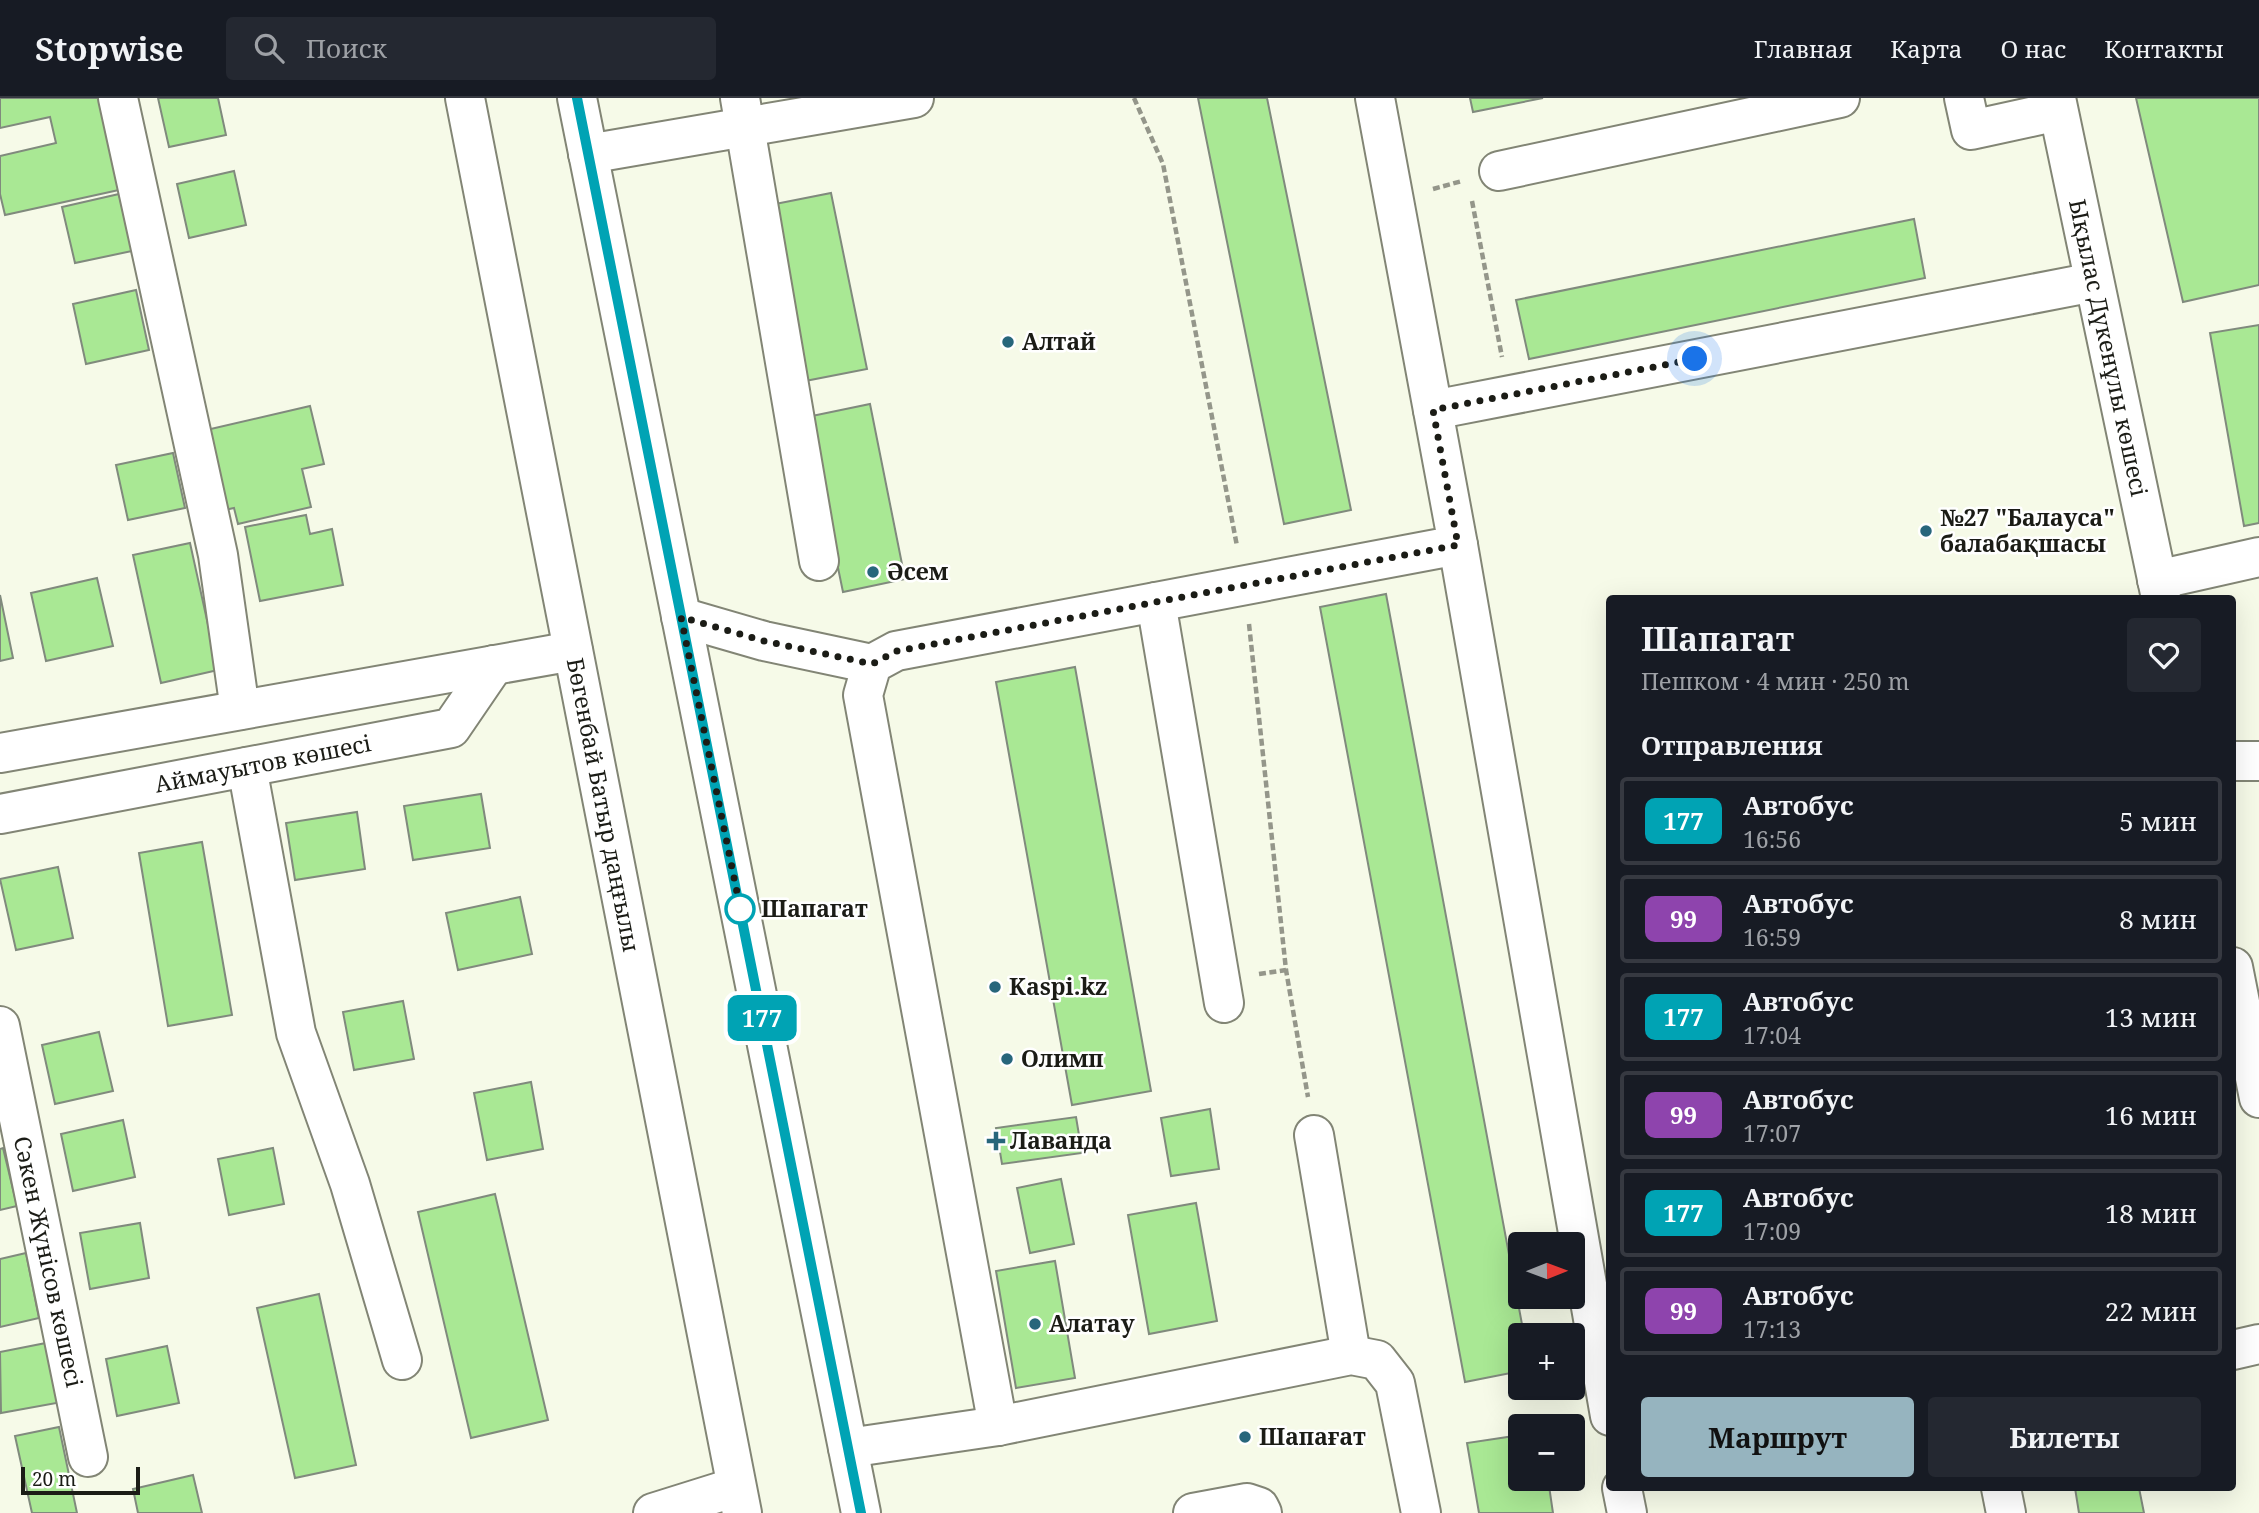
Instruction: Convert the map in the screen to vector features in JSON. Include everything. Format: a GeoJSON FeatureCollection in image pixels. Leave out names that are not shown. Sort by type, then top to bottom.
{"type":"FeatureCollection","features":[{"type":"Feature","properties":{"kind":"street"},"geometry":{"type":"LineString","coordinates":[[118,98],[218,555],[240,710]]}},
{"type":"Feature","properties":{"kind":"street","name":"Бөгенбай Батыр даңғылы"},"geometry":{"type":"LineString","coordinates":[[465,98],[739,1500]]}},
{"type":"Feature","properties":{"kind":"street"},"geometry":{"type":"LineString","coordinates":[[577,98],[861,1513]]}},
{"type":"Feature","properties":{"kind":"street"},"geometry":{"type":"LineString","coordinates":[[589,153],[742,113],[914,98]]}},
{"type":"Feature","properties":{"kind":"street"},"geometry":{"type":"LineString","coordinates":[[1375,98],[1458,545],[1606,1393]]}},
{"type":"Feature","properties":{"kind":"street"},"geometry":{"type":"LineString","coordinates":[[1485,182],[1840,98]]}},
{"type":"Feature","properties":{"kind":"street"},"geometry":{"type":"LineString","coordinates":[[1964,98],[1971,130],[2057,105]]}},
{"type":"Feature","properties":{"kind":"street","name":"Ықылас Дүкенұлы көшесі"},"geometry":{"type":"LineString","coordinates":[[2057,105],[2159,589]]}},
{"type":"Feature","properties":{"kind":"street"},"geometry":{"type":"LineString","coordinates":[[742,113],[819,561]]}},
{"type":"Feature","properties":{"kind":"street"},"geometry":{"type":"LineString","coordinates":[[1433,410],[2094,282]]}},
{"type":"Feature","properties":{"kind":"street"},"geometry":{"type":"LineString","coordinates":[[681,617],[764,641],[872,664],[897,651],[1458,545]]}},
{"type":"Feature","properties":{"kind":"street"},"geometry":{"type":"LineString","coordinates":[[2159,589],[2259,557]]}},
{"type":"Feature","properties":{"kind":"street"},"geometry":{"type":"LineString","coordinates":[[1156,602],[1224,1003]]}},
{"type":"Feature","properties":{"kind":"street"},"geometry":{"type":"LineString","coordinates":[[0,753],[573,651]]}},
{"type":"Feature","properties":{"kind":"street","name":"Аймауытов көшесі"},"geometry":{"type":"LineString","coordinates":[[0,814],[451,728],[494,664]]}},
{"type":"Feature","properties":{"kind":"street"},"geometry":{"type":"LineString","coordinates":[[872,664],[863,695],[998,1426]]}},
{"type":"Feature","properties":{"kind":"street"},"geometry":{"type":"LineString","coordinates":[[2236,761],[2259,761]]}},
{"type":"Feature","properties":{"kind":"street"},"geometry":{"type":"LineString","coordinates":[[247,767],[296,1033],[350,1184],[402,1360]]}},
{"type":"Feature","properties":{"kind":"street"},"geometry":{"type":"LineString","coordinates":[[2236,969],[2259,965]]}},
{"type":"Feature","properties":{"kind":"street"},"geometry":{"type":"LineString","coordinates":[[2236,984],[2259,1098]]}},
{"type":"Feature","properties":{"kind":"street","name":"Сәкен Жүнісов көшесі"},"geometry":{"type":"LineString","coordinates":[[0,1026],[88,1457]]}},
{"type":"Feature","properties":{"kind":"street"},"geometry":{"type":"LineString","coordinates":[[1314,1135],[1351,1355]]}},
{"type":"Feature","properties":{"kind":"street"},"geometry":{"type":"LineString","coordinates":[[2236,1349],[2259,1344]]}},
{"type":"Feature","properties":{"kind":"street"},"geometry":{"type":"LineString","coordinates":[[848,1448],[998,1426],[1351,1355],[1377,1360],[1395,1384],[1421,1513]]}},
{"type":"Feature","properties":{"kind":"street"},"geometry":{"type":"LineString","coordinates":[[1623,1491],[1627,1513]]}},
{"type":"Feature","properties":{"kind":"street"},"geometry":{"type":"LineString","coordinates":[[2002,1491],[2006,1513]]}},
{"type":"Feature","properties":{"kind":"street"},"geometry":{"type":"LineString","coordinates":[[653,1513],[739,1500]]}},
{"type":"Feature","properties":{"kind":"street"},"geometry":{"type":"LineString","coordinates":[[1193,1513],[1247,1503],[1259,1507],[1262,1513]]}},
{"type":"Feature","properties":{"kind":"path"},"geometry":{"type":"LineString","coordinates":[[1485,182],[1509,396]]}},
{"type":"Feature","properties":{"kind":"building"},"geometry":{"type":"Polygon","coordinates":[[[0,98],[108,98],[128,188],[5,215],[0,194],[0,156],[56,143],[50,117],[0,128],[0,98]]]}},
{"type":"Feature","properties":{"kind":"building"},"geometry":{"type":"Polygon","coordinates":[[[158,98],[218,98],[226,135],[169,147],[158,98]]]}},
{"type":"Feature","properties":{"kind":"building"},"geometry":{"type":"Polygon","coordinates":[[[1198,98],[1267,98],[1351,510],[1284,524],[1198,98]]]}},
{"type":"Feature","properties":{"kind":"building"},"geometry":{"type":"Polygon","coordinates":[[[1470,98],[1543,98],[1473,112],[1470,98]]]}},
{"type":"Feature","properties":{"kind":"building"},"geometry":{"type":"Polygon","coordinates":[[[2136,98],[2259,98],[2259,285],[2183,302],[2136,98]]]}},
{"type":"Feature","properties":{"kind":"building"},"geometry":{"type":"Polygon","coordinates":[[[234,171],[246,225],[189,238],[177,184],[234,171]]]}},
{"type":"Feature","properties":{"kind":"building"},"geometry":{"type":"Polygon","coordinates":[[[831,193],[867,369],[800,382],[765,206],[831,193]]]}},
{"type":"Feature","properties":{"kind":"building"},"geometry":{"type":"Polygon","coordinates":[[[119,194],[132,251],[75,263],[62,207],[119,194]]]}},
{"type":"Feature","properties":{"kind":"building"},"geometry":{"type":"Polygon","coordinates":[[[1914,219],[1925,278],[1529,359],[1516,300],[1914,219]]]}},
{"type":"Feature","properties":{"kind":"building"},"geometry":{"type":"Polygon","coordinates":[[[136,290],[149,350],[86,364],[73,304],[136,290]]]}},
{"type":"Feature","properties":{"kind":"building"},"geometry":{"type":"Polygon","coordinates":[[[2259,325],[2259,523],[2244,526],[2210,333],[2259,325]]]}},
{"type":"Feature","properties":{"kind":"building"},"geometry":{"type":"Polygon","coordinates":[[[870,404],[905,579],[843,592],[807,417],[870,404]]]}},
{"type":"Feature","properties":{"kind":"building"},"geometry":{"type":"Polygon","coordinates":[[[310,406],[324,464],[302,469],[311,507],[238,524],[234,508],[220,511],[202,431],[310,406]]]}},
{"type":"Feature","properties":{"kind":"building"},"geometry":{"type":"Polygon","coordinates":[[[173,453],[185,508],[128,520],[116,465],[173,453]]]}},
{"type":"Feature","properties":{"kind":"building"},"geometry":{"type":"Polygon","coordinates":[[[306,515],[310,534],[332,529],[343,585],[260,601],[245,527],[306,515]]]}},
{"type":"Feature","properties":{"kind":"building"},"geometry":{"type":"Polygon","coordinates":[[[190,543],[218,670],[161,683],[133,555],[190,543]]]}},
{"type":"Feature","properties":{"kind":"building"},"geometry":{"type":"Polygon","coordinates":[[[97,578],[113,646],[46,661],[31,593],[97,578]]]}},
{"type":"Feature","properties":{"kind":"building"},"geometry":{"type":"Polygon","coordinates":[[[1386,594],[1508,1249],[1508,1309],[1519,1309],[1522,1323],[1508,1323],[1508,1374],[1465,1382],[1320,607],[1386,594]]]}},
{"type":"Feature","properties":{"kind":"building"},"geometry":{"type":"Polygon","coordinates":[[[0,595],[13,658],[0,661],[0,595]]]}},
{"type":"Feature","properties":{"kind":"building"},"geometry":{"type":"Polygon","coordinates":[[[1075,667],[1151,1091],[1072,1105],[996,682],[1075,667]]]}},
{"type":"Feature","properties":{"kind":"building"},"geometry":{"type":"Polygon","coordinates":[[[481,794],[490,848],[413,860],[404,806],[481,794]]]}},
{"type":"Feature","properties":{"kind":"building"},"geometry":{"type":"Polygon","coordinates":[[[357,812],[365,869],[295,880],[286,823],[357,812]]]}},
{"type":"Feature","properties":{"kind":"building"},"geometry":{"type":"Polygon","coordinates":[[[202,842],[232,1015],[168,1026],[139,853],[202,842]]]}},
{"type":"Feature","properties":{"kind":"building"},"geometry":{"type":"Polygon","coordinates":[[[58,867],[73,938],[16,950],[0,879],[58,867]]]}},
{"type":"Feature","properties":{"kind":"building"},"geometry":{"type":"Polygon","coordinates":[[[520,897],[532,954],[458,970],[446,913],[520,897]]]}},
{"type":"Feature","properties":{"kind":"building"},"geometry":{"type":"Polygon","coordinates":[[[403,1001],[414,1059],[354,1070],[343,1012],[403,1001]]]}},
{"type":"Feature","properties":{"kind":"building"},"geometry":{"type":"Polygon","coordinates":[[[99,1032],[113,1091],[55,1104],[42,1045],[99,1032]]]}},
{"type":"Feature","properties":{"kind":"building"},"geometry":{"type":"Polygon","coordinates":[[[531,1082],[543,1149],[487,1160],[474,1093],[531,1082]]]}},
{"type":"Feature","properties":{"kind":"building"},"geometry":{"type":"Polygon","coordinates":[[[1210,1109],[1219,1169],[1171,1176],[1161,1118],[1210,1109]]]}},
{"type":"Feature","properties":{"kind":"building"},"geometry":{"type":"Polygon","coordinates":[[[1076,1117],[1082,1153],[1002,1164],[996,1128],[1076,1117]]]}},
{"type":"Feature","properties":{"kind":"building"},"geometry":{"type":"Polygon","coordinates":[[[123,1120],[135,1177],[73,1191],[61,1134],[123,1120]]]}},
{"type":"Feature","properties":{"kind":"building"},"geometry":{"type":"Polygon","coordinates":[[[3,1148],[17,1206],[0,1210],[0,1149],[3,1148]]]}},
{"type":"Feature","properties":{"kind":"building"},"geometry":{"type":"Polygon","coordinates":[[[273,1148],[284,1204],[229,1215],[218,1159],[273,1148]]]}},
{"type":"Feature","properties":{"kind":"building"},"geometry":{"type":"Polygon","coordinates":[[[1061,1179],[1074,1244],[1030,1253],[1017,1188],[1061,1179]]]}},
{"type":"Feature","properties":{"kind":"building"},"geometry":{"type":"Polygon","coordinates":[[[495,1194],[548,1420],[471,1438],[418,1212],[495,1194]]]}},
{"type":"Feature","properties":{"kind":"building"},"geometry":{"type":"Polygon","coordinates":[[[1196,1203],[1217,1321],[1149,1334],[1128,1215],[1196,1203]]]}},
{"type":"Feature","properties":{"kind":"building"},"geometry":{"type":"Polygon","coordinates":[[[140,1223],[149,1278],[90,1289],[80,1233],[140,1223]]]}},
{"type":"Feature","properties":{"kind":"building"},"geometry":{"type":"Polygon","coordinates":[[[26,1253],[39,1318],[0,1327],[0,1259],[26,1253]]]}},
{"type":"Feature","properties":{"kind":"building","name":"Алатау"},"geometry":{"type":"Polygon","coordinates":[[[1055,1261],[1075,1378],[1016,1388],[996,1271],[1055,1261]]]}},
{"type":"Feature","properties":{"kind":"building"},"geometry":{"type":"Polygon","coordinates":[[[319,1294],[356,1465],[295,1478],[257,1308],[319,1294]]]}},
{"type":"Feature","properties":{"kind":"building"},"geometry":{"type":"Polygon","coordinates":[[[51,1342],[62,1402],[1,1413],[0,1352],[51,1342]]]}},
{"type":"Feature","properties":{"kind":"building"},"geometry":{"type":"Polygon","coordinates":[[[167,1346],[179,1403],[117,1416],[106,1359],[167,1346]]]}},
{"type":"Feature","properties":{"kind":"building"},"geometry":{"type":"Polygon","coordinates":[[[59,1427],[77,1513],[32,1513],[15,1436],[59,1427]]]}},
{"type":"Feature","properties":{"kind":"building"},"geometry":{"type":"Polygon","coordinates":[[[1508,1437],[1508,1491],[1550,1491],[1553,1513],[1479,1513],[1467,1443],[1508,1437]]]}},
{"type":"Feature","properties":{"kind":"building"},"geometry":{"type":"Polygon","coordinates":[[[193,1475],[202,1513],[138,1513],[133,1489],[193,1475]]]}},
{"type":"Feature","properties":{"kind":"building"},"geometry":{"type":"Polygon","coordinates":[[[2075,1491],[2140,1491],[2144,1513],[2079,1513],[2075,1491]]]}},
{"type":"Feature","properties":{"kind":"bus line","name":"177"},"geometry":{"type":"LineString","coordinates":[[577,98],[861,1513]]}},
{"type":"Feature","properties":{"kind":"place","name":"Алтай"},"geometry":{"type":"Point","coordinates":[1008,342]}},
{"type":"Feature","properties":{"kind":"place","name":"№27 \"Балауса\" балабақшасы"},"geometry":{"type":"Point","coordinates":[1926,531]}},
{"type":"Feature","properties":{"kind":"place","name":"Әсем"},"geometry":{"type":"Point","coordinates":[873,572]}},
{"type":"Feature","properties":{"kind":"place","name":"Шапагат"},"geometry":{"type":"Point","coordinates":[740,909]}},
{"type":"Feature","properties":{"kind":"place","name":"Kaspi.kz"},"geometry":{"type":"Point","coordinates":[995,987]}},
{"type":"Feature","properties":{"kind":"place","name":"Олимп"},"geometry":{"type":"Point","coordinates":[1007,1059]}},
{"type":"Feature","properties":{"kind":"place","name":"Лаванда"},"geometry":{"type":"Point","coordinates":[996,1141]}},
{"type":"Feature","properties":{"kind":"place","name":"Алатау"},"geometry":{"type":"Point","coordinates":[1035,1324]}},
{"type":"Feature","properties":{"kind":"place","name":"Шапағат"},"geometry":{"type":"Point","coordinates":[1245,1437]}},
{"type":"Feature","properties":{"kind":"route"},"geometry":{"type":"LineString","coordinates":[[740,909],[741,912],[681,617],[764,641],[872,664],[897,651],[1458,545],[1433,410],[1695,359]]}}]}
